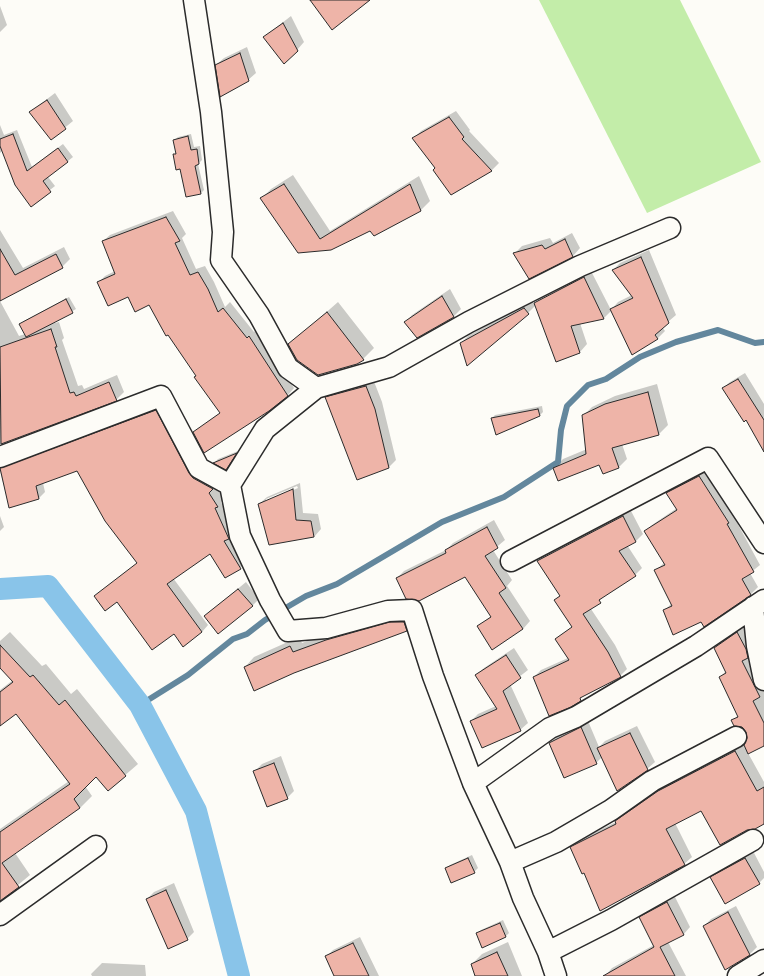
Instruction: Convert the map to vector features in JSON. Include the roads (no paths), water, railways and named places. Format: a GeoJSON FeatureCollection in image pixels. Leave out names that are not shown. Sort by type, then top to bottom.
{"type":"FeatureCollection","features":[{"type":"Feature","properties":{"kind":"street"},"geometry":{"type":"LineString","coordinates":[[194,0],[211,112],[223,232],[221,260],[259,315],[288,368],[316,388]]}},
{"type":"Feature","properties":{"kind":"street"},"geometry":{"type":"LineString","coordinates":[[556,976],[548,952],[523,898],[510,862],[473,783],[433,676],[412,610],[388,611],[319,628],[288,631],[272,604],[240,536],[230,485],[265,429],[316,388],[389,368],[469,322],[580,266],[670,228]]}},
{"type":"Feature","properties":{"kind":"street"},"geometry":{"type":"LineString","coordinates":[[0,457],[160,396],[199,468],[230,485]]}},
{"type":"Feature","properties":{"kind":"street"},"geometry":{"type":"LineString","coordinates":[[511,561],[708,458],[764,543]]}},
{"type":"Feature","properties":{"kind":"street"},"geometry":{"type":"LineString","coordinates":[[473,783],[550,728],[576,717],[689,650],[759,603]]}},
{"type":"Feature","properties":{"kind":"street"},"geometry":{"type":"LineString","coordinates":[[759,603],[757,646],[764,680]]}},
{"type":"Feature","properties":{"kind":"street"},"geometry":{"type":"LineString","coordinates":[[510,862],[556,842],[611,810],[652,781],[736,737]]}},
{"type":"Feature","properties":{"kind":"street"},"geometry":{"type":"LineString","coordinates":[[548,952],[612,920],[753,840]]}},
{"type":"Feature","properties":{"kind":"street"},"geometry":{"type":"LineString","coordinates":[[0,915],[96,846]]}},
{"type":"Feature","properties":{"kind":"street"},"geometry":{"type":"LineString","coordinates":[[738,976],[764,960]]}},
{"type":"Feature","properties":{"kind":"waterway"},"geometry":{"type":"LineString","coordinates":[[140,705],[188,675],[233,639],[247,634],[265,620],[306,596],[337,584],[442,522],[504,497],[558,462],[561,430],[567,406],[588,385],[606,379],[640,357],[676,342],[718,330],[755,343],[764,342]]}},
{"type":"Feature","properties":{"kind":"waterway"},"geometry":{"type":"LineString","coordinates":[[0,589],[48,586],[140,705],[196,811],[239,976]]}}]}
